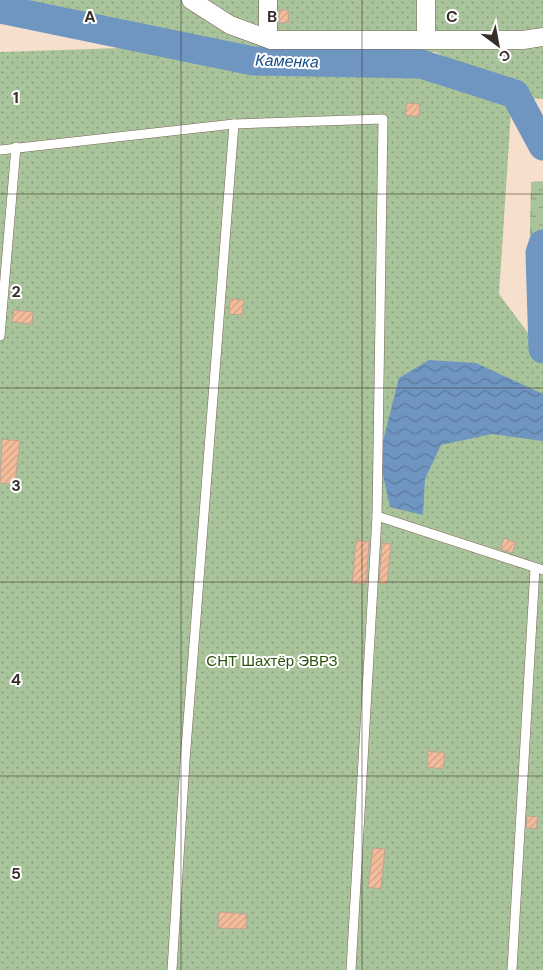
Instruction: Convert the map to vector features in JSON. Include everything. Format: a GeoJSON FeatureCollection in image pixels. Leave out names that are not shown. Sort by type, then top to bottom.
{"type":"FeatureCollection","features":[{"type":"Feature","properties":{"kind":"street"},"geometry":{"type":"LineString","coordinates":[[191,0],[200,8],[230,25],[268,38],[523,40],[543,36]]}},
{"type":"Feature","properties":{"kind":"street"},"geometry":{"type":"LineString","coordinates":[[268,0],[268,38]]}},
{"type":"Feature","properties":{"kind":"street"},"geometry":{"type":"LineString","coordinates":[[426,0],[426,39]]}},
{"type":"Feature","properties":{"kind":"lane"},"geometry":{"type":"LineString","coordinates":[[0,150],[234,124],[383,119],[377,516],[351,970]]}},
{"type":"Feature","properties":{"kind":"lane"},"geometry":{"type":"LineString","coordinates":[[172,970],[185,761],[234,124]]}},
{"type":"Feature","properties":{"kind":"lane"},"geometry":{"type":"LineString","coordinates":[[0,336],[16,148]]}},
{"type":"Feature","properties":{"kind":"lane"},"geometry":{"type":"LineString","coordinates":[[377,516],[539,569],[512,970]]}},
{"type":"Feature","properties":{"kind":"green space"},"geometry":{"type":"Polygon","coordinates":[[[23,0],[543,0],[543,99],[525,98],[435,52],[210,48],[23,0]]]}},
{"type":"Feature","properties":{"kind":"green space","name":"СНТ Шахтёр ЭВРЗ"},"geometry":{"type":"Polygon","coordinates":[[[122,48],[434,56],[512,97],[499,294],[543,353],[543,970],[0,970],[0,52],[122,48]]]}},
{"type":"Feature","properties":{"kind":"green space"},"geometry":{"type":"Polygon","coordinates":[[[543,181],[543,335],[528,321],[531,182],[543,181]]]}},
{"type":"Feature","properties":{"kind":"water"},"geometry":{"type":"Polygon","coordinates":[[[429,360],[476,363],[543,394],[543,441],[492,434],[441,445],[425,479],[423,515],[390,507],[379,457],[399,378],[429,360]]]}},
{"type":"Feature","properties":{"kind":"building"},"geometry":{"type":"Polygon","coordinates":[[[279,10],[288,10],[289,22],[279,23],[279,10]]]}},
{"type":"Feature","properties":{"kind":"building"},"geometry":{"type":"Polygon","coordinates":[[[407,103],[420,104],[419,117],[405,115],[407,103]]]}},
{"type":"Feature","properties":{"kind":"building"},"geometry":{"type":"Polygon","coordinates":[[[230,299],[244,300],[242,315],[229,314],[230,299]]]}},
{"type":"Feature","properties":{"kind":"building"},"geometry":{"type":"Polygon","coordinates":[[[14,310],[33,312],[32,324],[12,322],[14,310]]]}},
{"type":"Feature","properties":{"kind":"building"},"geometry":{"type":"Polygon","coordinates":[[[2,439],[20,441],[15,484],[0,483],[2,439]]]}},
{"type":"Feature","properties":{"kind":"building"},"geometry":{"type":"Polygon","coordinates":[[[504,538],[516,543],[512,553],[500,549],[504,538]]]}},
{"type":"Feature","properties":{"kind":"building"},"geometry":{"type":"Polygon","coordinates":[[[356,540],[369,542],[366,584],[352,583],[356,540]]]}},
{"type":"Feature","properties":{"kind":"building"},"geometry":{"type":"Polygon","coordinates":[[[382,543],[391,544],[387,584],[379,583],[382,543]]]}},
{"type":"Feature","properties":{"kind":"building"},"geometry":{"type":"Polygon","coordinates":[[[428,751],[445,753],[443,769],[427,767],[428,751]]]}},
{"type":"Feature","properties":{"kind":"building"},"geometry":{"type":"Polygon","coordinates":[[[527,816],[538,817],[536,829],[526,828],[527,816]]]}},
{"type":"Feature","properties":{"kind":"building"},"geometry":{"type":"Polygon","coordinates":[[[373,848],[385,849],[381,889],[368,887],[373,848]]]}},
{"type":"Feature","properties":{"kind":"building"},"geometry":{"type":"Polygon","coordinates":[[[219,912],[247,914],[246,929],[218,928],[219,912]]]}},
{"type":"Feature","properties":{"kind":"waterway","name":"Каменка"},"geometry":{"type":"LineString","coordinates":[[0,9],[253,61],[421,64],[515,94],[543,146]]}},
{"type":"Feature","properties":{"kind":"waterway","name":"Каменка"},"geometry":{"type":"LineString","coordinates":[[543,244],[540,253],[543,349]]}}]}
